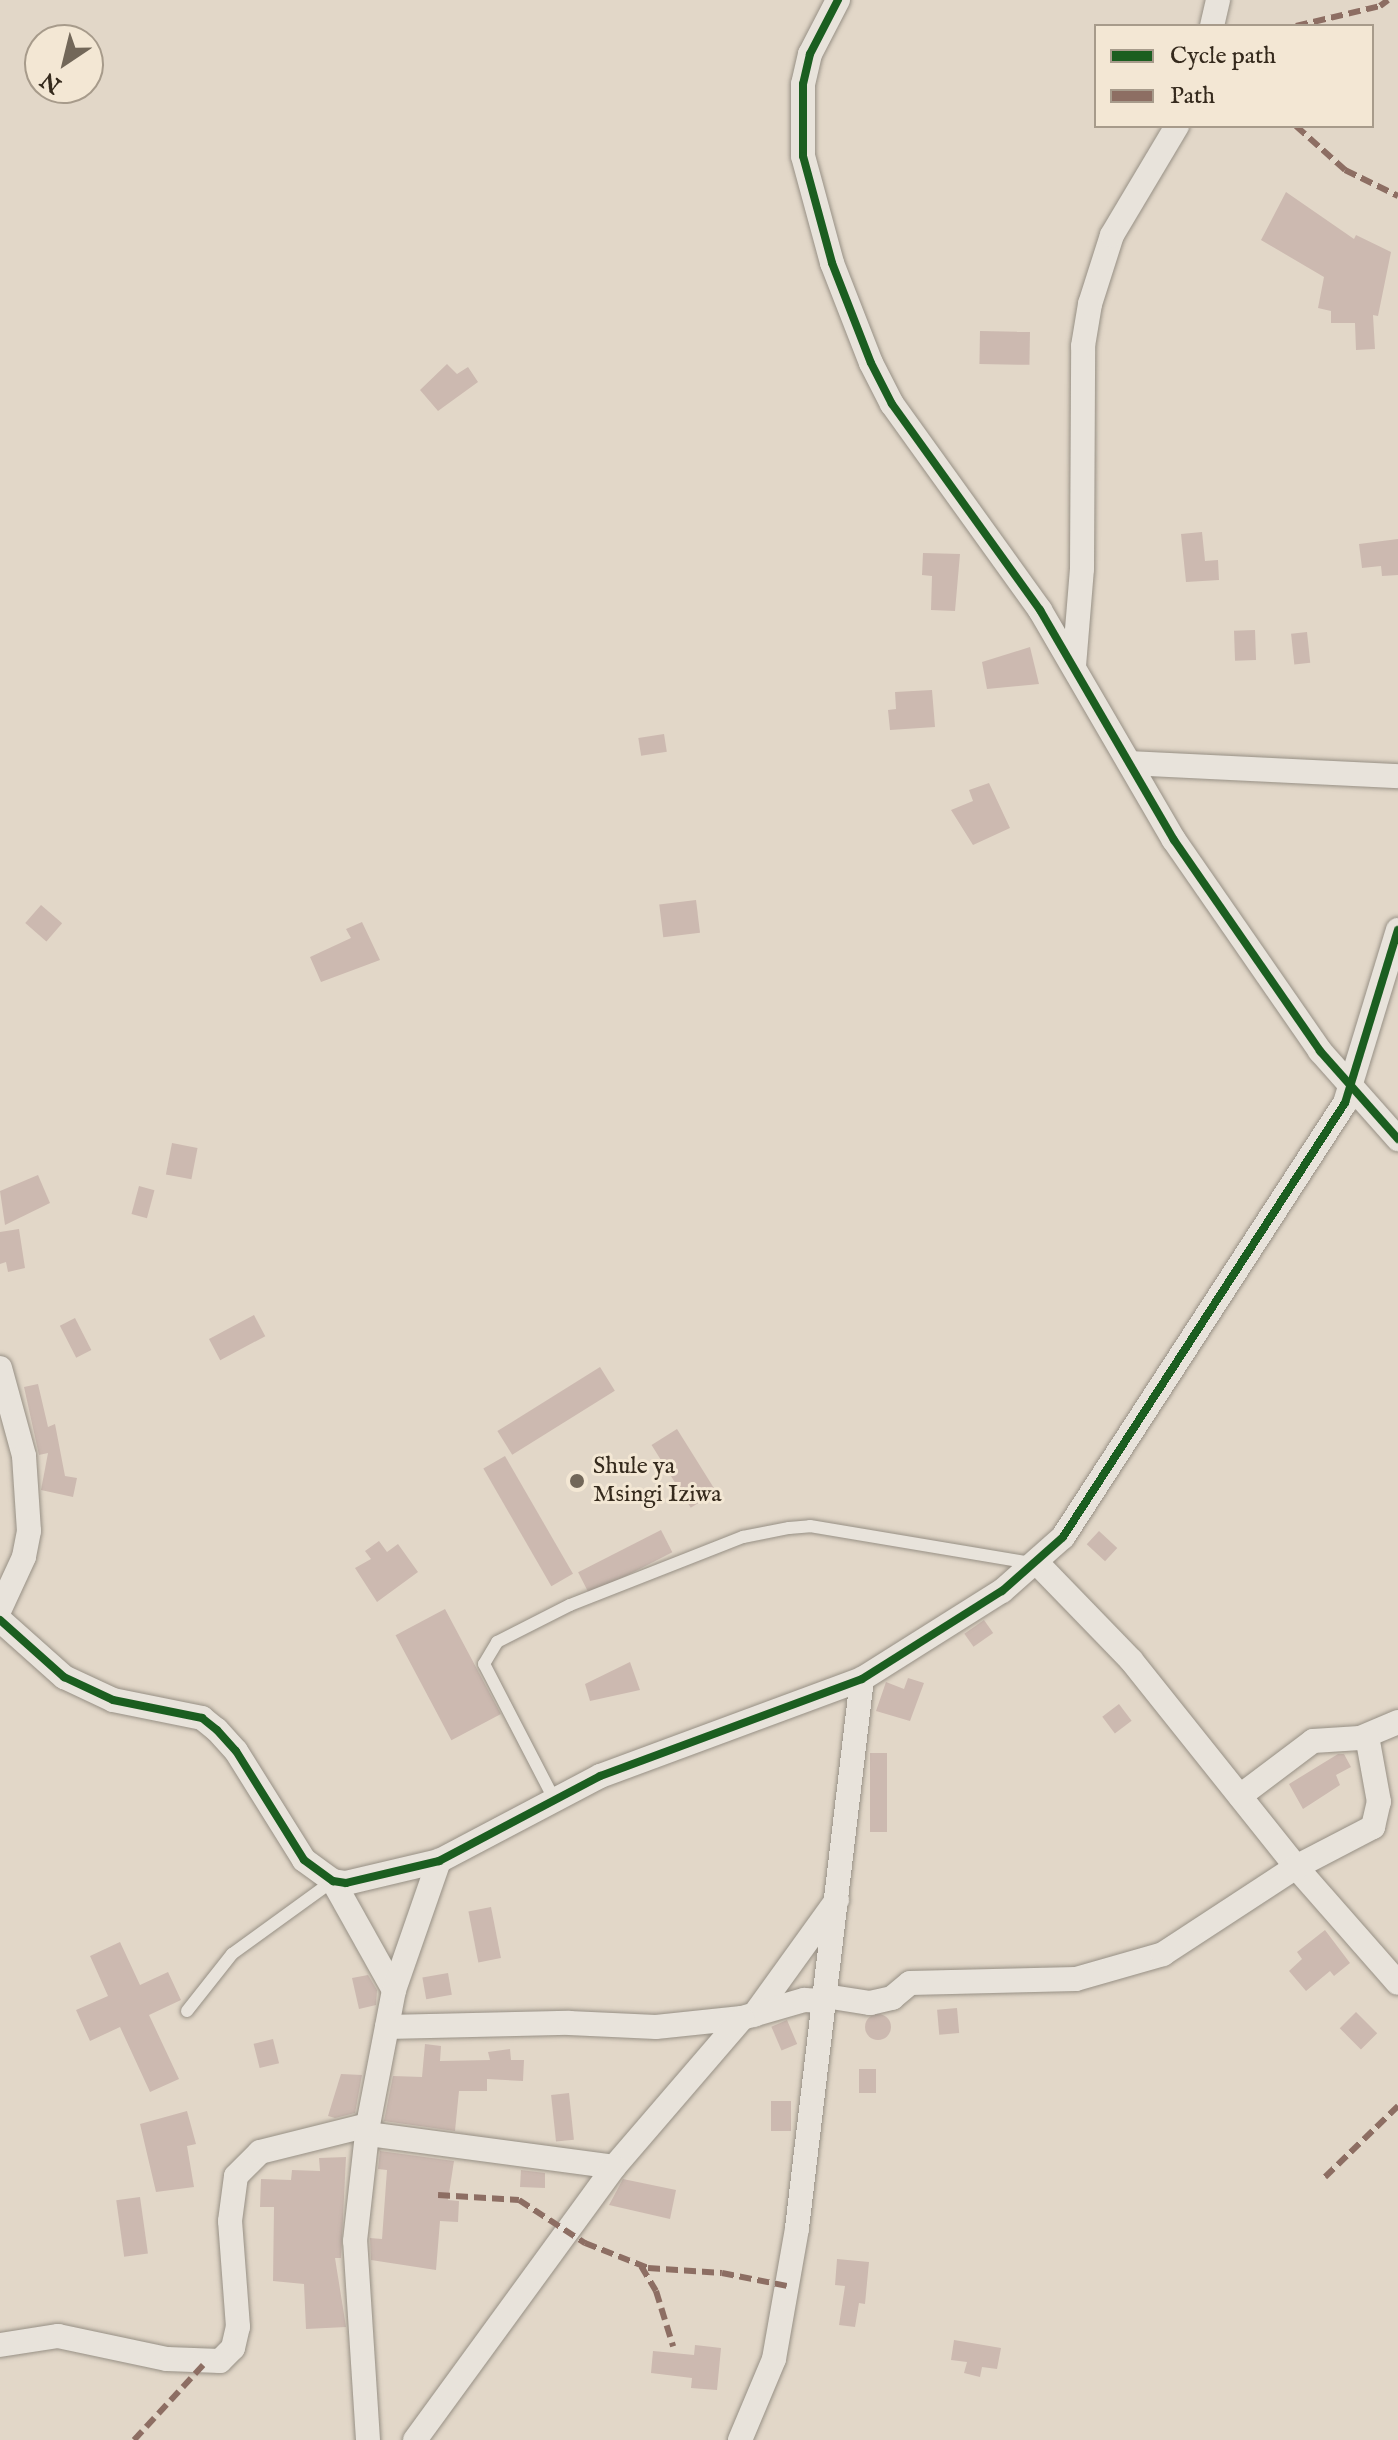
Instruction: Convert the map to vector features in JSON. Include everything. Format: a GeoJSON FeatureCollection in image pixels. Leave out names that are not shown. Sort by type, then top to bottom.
{"type":"FeatureCollection","features":[{"type":"Feature","properties":{"kind":"street"},"geometry":{"type":"LineString","coordinates":[[838,0],[810,54],[801,129],[808,184],[832,263],[892,404],[1074,666],[1174,840],[1351,1090],[1398,1139]]}},
{"type":"Feature","properties":{"kind":"street"},"geometry":{"type":"LineString","coordinates":[[1212,24],[1218,0]]}},
{"type":"Feature","properties":{"kind":"street"},"geometry":{"type":"LineString","coordinates":[[1074,666],[1082,569],[1083,346],[1090,304],[1112,235],[1176,128]]}},
{"type":"Feature","properties":{"kind":"street"},"geometry":{"type":"LineString","coordinates":[[1130,763],[1398,776]]}},
{"type":"Feature","properties":{"kind":"street"},"geometry":{"type":"LineString","coordinates":[[333,1881],[369,1880],[439,1861],[553,1797],[647,1757],[862,1679],[1038,1564],[1063,1537],[1125,1448],[1351,1090],[1398,930]]}},
{"type":"Feature","properties":{"kind":"street"},"geometry":{"type":"LineString","coordinates":[[0,1368],[24,1456],[29,1531],[24,1557],[0,1609]]}},
{"type":"Feature","properties":{"kind":"street"},"geometry":{"type":"LineString","coordinates":[[1038,1564],[1131,1660],[1296,1867],[1398,1983]]}},
{"type":"Feature","properties":{"kind":"street"},"geometry":{"type":"LineString","coordinates":[[0,1620],[64,1677],[113,1700],[202,1718],[217,1730],[236,1751],[304,1860],[333,1881],[394,1990]]}},
{"type":"Feature","properties":{"kind":"street"},"geometry":{"type":"LineString","coordinates":[[740,2440],[778,2341],[838,1899],[862,1679]]}},
{"type":"Feature","properties":{"kind":"street"},"geometry":{"type":"LineString","coordinates":[[1240,1796],[1313,1741],[1367,1736],[1398,1722]]}},
{"type":"Feature","properties":{"kind":"street"},"geometry":{"type":"LineString","coordinates":[[387,2027],[569,2023],[656,2027],[748,2016],[794,2002],[825,1998],[870,2003],[892,1998],[910,1983],[1097,1976],[1185,1943],[1296,1867],[1364,1836],[1377,1823],[1379,1802],[1367,1736]]}},
{"type":"Feature","properties":{"kind":"street"},"geometry":{"type":"LineString","coordinates":[[368,2440],[355,2241],[368,2130],[394,1990],[439,1861]]}},
{"type":"Feature","properties":{"kind":"street"},"geometry":{"type":"LineString","coordinates":[[415,2440],[614,2167],[748,2016],[838,1899]]}},
{"type":"Feature","properties":{"kind":"street"},"geometry":{"type":"LineString","coordinates":[[0,2345],[69,2337],[167,2359],[220,2361],[233,2348],[238,2327],[230,2221],[236,2176],[260,2152],[368,2130],[614,2167]]}},
{"type":"Feature","properties":{"kind":"lane"},"geometry":{"type":"LineString","coordinates":[[553,1797],[484,1664],[497,1642],[570,1605],[743,1537],[810,1526],[1038,1564]]}},
{"type":"Feature","properties":{"kind":"lane"},"geometry":{"type":"LineString","coordinates":[[187,2011],[232,1954],[333,1881]]}},
{"type":"Feature","properties":{"kind":"building"},"geometry":{"type":"Polygon","coordinates":[[[1286,192],[1354,239],[1356,235],[1391,252],[1378,316],[1373,315],[1375,349],[1356,350],[1355,323],[1331,323],[1331,311],[1318,308],[1324,277],[1261,240],[1286,192]]]}},
{"type":"Feature","properties":{"kind":"building"},"geometry":{"type":"Polygon","coordinates":[[[980,331],[1030,332],[1029,365],[979,364],[980,331]]]}},
{"type":"Feature","properties":{"kind":"building"},"geometry":{"type":"Polygon","coordinates":[[[447,364],[457,374],[468,367],[478,382],[438,411],[420,390],[447,364]]]}},
{"type":"Feature","properties":{"kind":"building"},"geometry":{"type":"Polygon","coordinates":[[[1202,532],[1205,561],[1218,560],[1219,580],[1186,582],[1181,534],[1202,532]]]}},
{"type":"Feature","properties":{"kind":"building"},"geometry":{"type":"Polygon","coordinates":[[[1398,539],[1398,575],[1382,576],[1381,566],[1362,568],[1359,544],[1398,539]]]}},
{"type":"Feature","properties":{"kind":"building"},"geometry":{"type":"Polygon","coordinates":[[[923,553],[960,554],[955,611],[931,610],[932,576],[922,575],[923,553]]]}},
{"type":"Feature","properties":{"kind":"building"},"geometry":{"type":"Polygon","coordinates":[[[1255,630],[1256,660],[1235,661],[1234,631],[1255,630]]]}},
{"type":"Feature","properties":{"kind":"building"},"geometry":{"type":"Polygon","coordinates":[[[1307,632],[1310,663],[1294,665],[1291,634],[1307,632]]]}},
{"type":"Feature","properties":{"kind":"building"},"geometry":{"type":"Polygon","coordinates":[[[1030,647],[1039,684],[987,689],[982,662],[1030,647]]]}},
{"type":"Feature","properties":{"kind":"building"},"geometry":{"type":"Polygon","coordinates":[[[932,690],[935,727],[890,730],[888,710],[896,709],[895,692],[932,690]]]}},
{"type":"Feature","properties":{"kind":"building"},"geometry":{"type":"Polygon","coordinates":[[[664,734],[667,752],[641,756],[638,738],[664,734]]]}},
{"type":"Feature","properties":{"kind":"building"},"geometry":{"type":"Polygon","coordinates":[[[989,783],[1010,828],[973,845],[951,810],[973,801],[969,790],[989,783]]]}},
{"type":"Feature","properties":{"kind":"building"},"geometry":{"type":"Polygon","coordinates":[[[696,900],[700,933],[663,937],[659,905],[696,900]]]}},
{"type":"Feature","properties":{"kind":"building"},"geometry":{"type":"Polygon","coordinates":[[[41,905],[62,923],[46,941],[25,923],[41,905]]]}},
{"type":"Feature","properties":{"kind":"building"},"geometry":{"type":"Polygon","coordinates":[[[362,922],[380,960],[321,982],[310,957],[351,938],[346,929],[362,922]]]}},
{"type":"Feature","properties":{"kind":"building"},"geometry":{"type":"Polygon","coordinates":[[[172,1143],[198,1148],[191,1179],[166,1174],[172,1143]]]}},
{"type":"Feature","properties":{"kind":"building"},"geometry":{"type":"Polygon","coordinates":[[[38,1175],[50,1203],[5,1225],[0,1191],[38,1175]]]}},
{"type":"Feature","properties":{"kind":"building"},"geometry":{"type":"Polygon","coordinates":[[[139,1186],[154,1190],[147,1218],[131,1214],[139,1186]]]}},
{"type":"Feature","properties":{"kind":"building"},"geometry":{"type":"Polygon","coordinates":[[[19,1229],[25,1268],[8,1272],[6,1262],[0,1264],[0,1232],[19,1229]]]}},
{"type":"Feature","properties":{"kind":"building"},"geometry":{"type":"Polygon","coordinates":[[[254,1315],[265,1336],[220,1360],[209,1339],[254,1315]]]}},
{"type":"Feature","properties":{"kind":"building"},"geometry":{"type":"Polygon","coordinates":[[[75,1318],[91,1350],[76,1358],[60,1326],[75,1318]]]}},
{"type":"Feature","properties":{"kind":"building"},"geometry":{"type":"Polygon","coordinates":[[[600,1367],[615,1391],[512,1455],[497,1431],[600,1367]]]}},
{"type":"Feature","properties":{"kind":"building"},"geometry":{"type":"Polygon","coordinates":[[[38,1384],[48,1427],[55,1424],[65,1476],[77,1478],[73,1497],[41,1490],[48,1453],[39,1455],[24,1387],[38,1384]]]}},
{"type":"Feature","properties":{"kind":"building"},"geometry":{"type":"Polygon","coordinates":[[[677,1429],[716,1492],[691,1508],[652,1445],[677,1429]]]}},
{"type":"Feature","properties":{"kind":"building"},"geometry":{"type":"Polygon","coordinates":[[[505,1456],[573,1574],[551,1586],[483,1468],[505,1456]]]}},
{"type":"Feature","properties":{"kind":"building"},"geometry":{"type":"Polygon","coordinates":[[[661,1530],[672,1552],[589,1594],[578,1572],[661,1530]]]}},
{"type":"Feature","properties":{"kind":"building"},"geometry":{"type":"Polygon","coordinates":[[[1099,1531],[1117,1548],[1105,1561],[1087,1544],[1099,1531]]]}},
{"type":"Feature","properties":{"kind":"building"},"geometry":{"type":"Polygon","coordinates":[[[379,1541],[387,1552],[398,1544],[418,1572],[377,1602],[355,1568],[371,1559],[365,1551],[379,1541]]]}},
{"type":"Feature","properties":{"kind":"building"},"geometry":{"type":"Polygon","coordinates":[[[445,1609],[501,1714],[451,1740],[396,1635],[445,1609]]]}},
{"type":"Feature","properties":{"kind":"building"},"geometry":{"type":"Polygon","coordinates":[[[984,1620],[993,1633],[974,1647],[964,1634],[984,1620]]]}},
{"type":"Feature","properties":{"kind":"building"},"geometry":{"type":"Polygon","coordinates":[[[630,1662],[640,1690],[590,1701],[585,1684],[630,1662]]]}},
{"type":"Feature","properties":{"kind":"building"},"geometry":{"type":"Polygon","coordinates":[[[908,1678],[924,1683],[910,1721],[876,1711],[886,1682],[904,1689],[908,1678]]]}},
{"type":"Feature","properties":{"kind":"building"},"geometry":{"type":"Polygon","coordinates":[[[1119,1704],[1132,1721],[1115,1733],[1102,1717],[1119,1704]]]}},
{"type":"Feature","properties":{"kind":"building"},"geometry":{"type":"Polygon","coordinates":[[[870,1753],[887,1753],[887,1832],[870,1832],[870,1753]]]}},
{"type":"Feature","properties":{"kind":"building"},"geometry":{"type":"Polygon","coordinates":[[[1338,1754],[1344,1754],[1351,1767],[1336,1775],[1340,1785],[1303,1809],[1289,1784],[1338,1754]]]}},
{"type":"Feature","properties":{"kind":"building"},"geometry":{"type":"Polygon","coordinates":[[[491,1907],[501,1958],[478,1962],[468,1911],[491,1907]]]}},
{"type":"Feature","properties":{"kind":"building"},"geometry":{"type":"Polygon","coordinates":[[[1325,1930],[1350,1963],[1334,1976],[1330,1971],[1306,1991],[1289,1971],[1302,1959],[1297,1952],[1325,1930]]]}},
{"type":"Feature","properties":{"kind":"building"},"geometry":{"type":"Polygon","coordinates":[[[120,1942],[140,1985],[168,1972],[181,2000],[149,2015],[179,2079],[150,2092],[120,2027],[90,2041],[76,2010],[108,1996],[90,1956],[120,1942]]]}},
{"type":"Feature","properties":{"kind":"building"},"geometry":{"type":"Polygon","coordinates":[[[448,1973],[452,1995],[426,1999],[422,1978],[448,1973]]]}},
{"type":"Feature","properties":{"kind":"building"},"geometry":{"type":"Polygon","coordinates":[[[368,1975],[377,1990],[376,2005],[359,2009],[352,1978],[368,1975]]]}},
{"type":"Feature","properties":{"kind":"building"},"geometry":{"type":"Polygon","coordinates":[[[957,2008],[959,2033],[939,2035],[937,2010],[957,2008]]]}},
{"type":"Feature","properties":{"kind":"building"},"geometry":{"type":"Polygon","coordinates":[[[1356,2012],[1377,2033],[1361,2049],[1340,2028],[1356,2012]]]}},
{"type":"Feature","properties":{"kind":"building"},"geometry":{"type":"Polygon","coordinates":[[[878,2014],[887,2018],[891,2027],[887,2036],[878,2040],[869,2036],[865,2027],[869,2018],[878,2014]]]}},
{"type":"Feature","properties":{"kind":"building"},"geometry":{"type":"Polygon","coordinates":[[[787,2020],[797,2044],[782,2051],[771,2027],[787,2020]]]}},
{"type":"Feature","properties":{"kind":"building"},"geometry":{"type":"Polygon","coordinates":[[[273,2039],[279,2063],[260,2068],[254,2044],[273,2039]]]}},
{"type":"Feature","properties":{"kind":"building"},"geometry":{"type":"Polygon","coordinates":[[[425,2044],[441,2046],[440,2061],[490,2060],[488,2052],[510,2049],[511,2060],[524,2060],[523,2081],[487,2079],[487,2091],[459,2091],[455,2131],[384,2121],[393,2076],[422,2077],[425,2044]]]}},
{"type":"Feature","properties":{"kind":"building"},"geometry":{"type":"Polygon","coordinates":[[[859,2069],[876,2069],[876,2093],[859,2093],[859,2069]]]}},
{"type":"Feature","properties":{"kind":"building"},"geometry":{"type":"Polygon","coordinates":[[[341,2074],[362,2075],[355,2113],[335,2118],[328,2116],[341,2074]]]}},
{"type":"Feature","properties":{"kind":"building"},"geometry":{"type":"Polygon","coordinates":[[[569,2093],[574,2140],[556,2142],[551,2095],[569,2093]]]}},
{"type":"Feature","properties":{"kind":"building"},"geometry":{"type":"Polygon","coordinates":[[[771,2101],[791,2101],[791,2131],[771,2131],[771,2101]]]}},
{"type":"Feature","properties":{"kind":"building"},"geometry":{"type":"Polygon","coordinates":[[[187,2111],[196,2144],[187,2146],[194,2187],[156,2192],[140,2124],[187,2111]]]}},
{"type":"Feature","properties":{"kind":"building"},"geometry":{"type":"Polygon","coordinates":[[[380,2151],[454,2161],[448,2200],[459,2201],[458,2222],[440,2221],[436,2270],[371,2260],[370,2238],[382,2239],[387,2170],[378,2169],[380,2151]]]}},
{"type":"Feature","properties":{"kind":"building"},"geometry":{"type":"Polygon","coordinates":[[[346,2157],[341,2258],[335,2258],[346,2327],[306,2329],[304,2284],[273,2281],[274,2207],[260,2207],[261,2179],[291,2180],[292,2170],[320,2171],[319,2158],[346,2157]]]}},
{"type":"Feature","properties":{"kind":"building"},"geometry":{"type":"Polygon","coordinates":[[[521,2170],[545,2173],[545,2188],[520,2187],[521,2170]]]}},
{"type":"Feature","properties":{"kind":"building"},"geometry":{"type":"Polygon","coordinates":[[[623,2179],[676,2190],[670,2219],[609,2205],[623,2179]]]}},
{"type":"Feature","properties":{"kind":"building"},"geometry":{"type":"Polygon","coordinates":[[[140,2197],[148,2253],[124,2257],[116,2200],[140,2197]]]}},
{"type":"Feature","properties":{"kind":"building"},"geometry":{"type":"Polygon","coordinates":[[[837,2259],[869,2262],[865,2304],[859,2303],[855,2327],[839,2325],[845,2286],[835,2285],[837,2259]]]}},
{"type":"Feature","properties":{"kind":"building"},"geometry":{"type":"Polygon","coordinates":[[[954,2340],[1001,2348],[997,2369],[982,2367],[980,2377],[964,2373],[967,2362],[951,2360],[954,2340]]]}},
{"type":"Feature","properties":{"kind":"building"},"geometry":{"type":"Polygon","coordinates":[[[695,2345],[721,2348],[717,2390],[691,2388],[692,2378],[651,2373],[653,2351],[694,2355],[695,2345]]]}},
{"type":"Feature","properties":{"kind":"marked path"},"geometry":{"type":"LineString","coordinates":[[1304,24],[1380,6],[1388,0]]}},
{"type":"Feature","properties":{"kind":"marked path"},"geometry":{"type":"LineString","coordinates":[[1298,128],[1345,170],[1398,196]]}},
{"type":"Feature","properties":{"kind":"marked path"},"geometry":{"type":"LineString","coordinates":[[1325,2177],[1398,2106]]}},
{"type":"Feature","properties":{"kind":"marked path"},"geometry":{"type":"LineString","coordinates":[[438,2195],[519,2200],[585,2243],[648,2268],[722,2273],[787,2286]]}},
{"type":"Feature","properties":{"kind":"marked path"},"geometry":{"type":"LineString","coordinates":[[641,2266],[656,2291],[673,2346]]}},
{"type":"Feature","properties":{"kind":"marked path"},"geometry":{"type":"LineString","coordinates":[[134,2440],[205,2363]]}},
{"type":"Feature","properties":{"kind":"cycle path"},"geometry":{"type":"LineString","coordinates":[[838,0],[810,54],[803,84],[803,156],[832,263],[871,363],[892,404],[1040,610],[1174,840],[1320,1051],[1398,1139]]}},
{"type":"Feature","properties":{"kind":"cycle path"},"geometry":{"type":"LineString","coordinates":[[0,1620],[64,1677],[113,1700],[202,1718],[236,1751],[304,1860],[333,1881],[346,1883],[439,1861],[600,1776],[862,1679],[1002,1591],[1063,1537],[1345,1103],[1398,930]]}},
{"type":"Feature","properties":{"kind":"place","name":"Shule ya Msingi Iziwa"},"geometry":{"type":"Point","coordinates":[577,1481]}}]}
